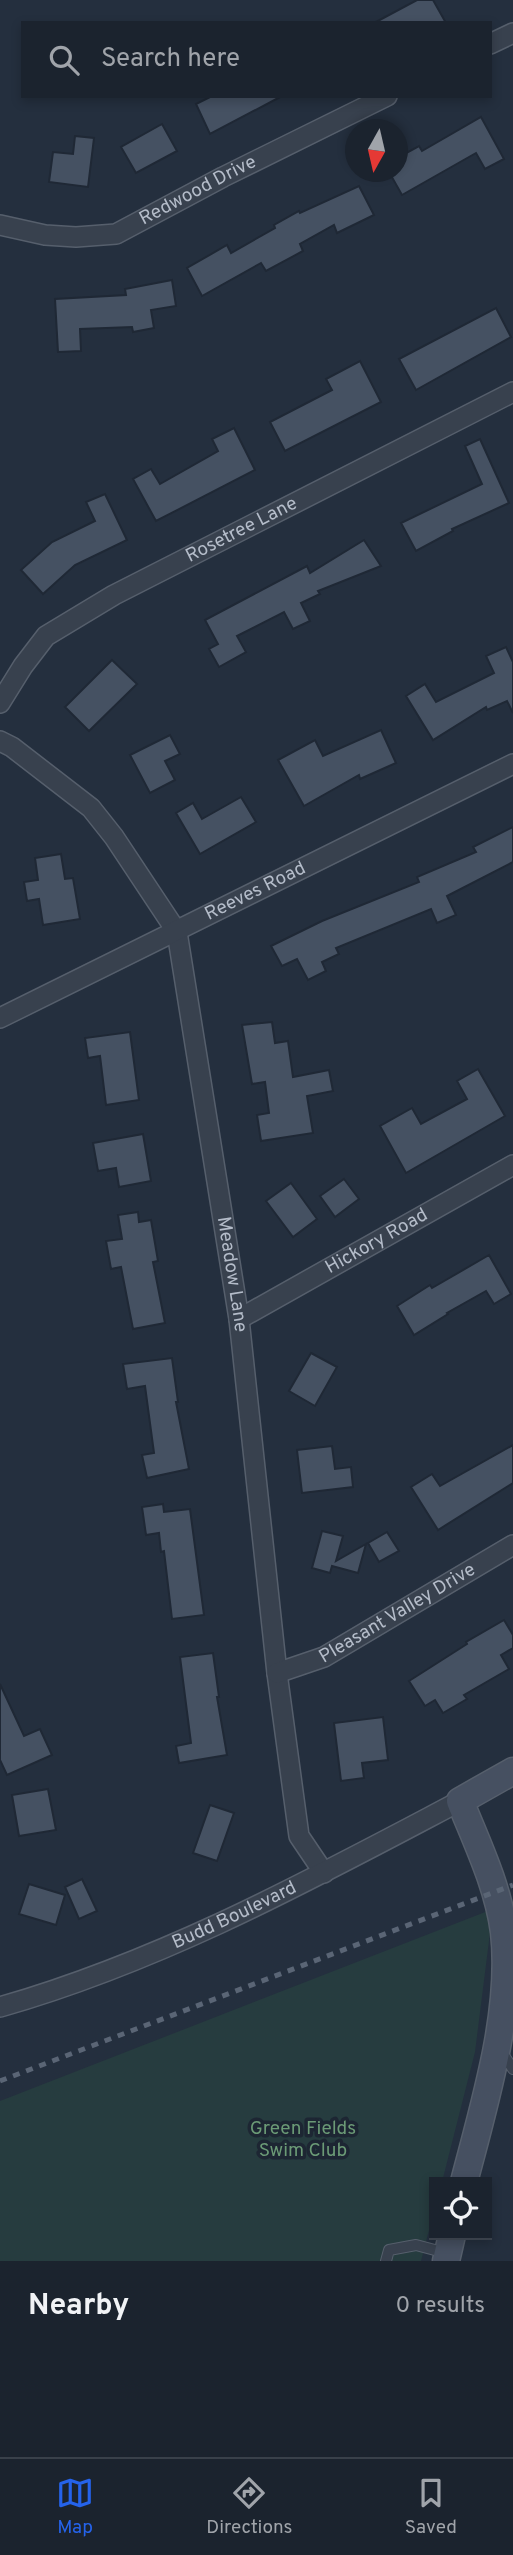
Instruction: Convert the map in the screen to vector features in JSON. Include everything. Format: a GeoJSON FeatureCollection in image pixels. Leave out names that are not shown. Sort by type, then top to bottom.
{"type":"FeatureCollection","features":[{"type":"Feature","properties":{"kind":"street"},"geometry":{"type":"LineString","coordinates":[[492,43],[513,33]]}},
{"type":"Feature","properties":{"kind":"street","name":"Redwood Drive"},"geometry":{"type":"LineString","coordinates":[[0,225],[65,236],[117,234],[223,177],[383,98]]}},
{"type":"Feature","properties":{"kind":"street","name":"Rosetree Lane"},"geometry":{"type":"LineString","coordinates":[[0,703],[46,636],[114,595],[513,392]]}},
{"type":"Feature","properties":{"kind":"street","name":"Meadow Lane"},"geometry":{"type":"LineString","coordinates":[[0,741],[12,747],[91,808],[114,837],[177,932],[240,1319],[277,1673],[299,1836],[324,1873]]}},
{"type":"Feature","properties":{"kind":"street","name":"Reeves Road"},"geometry":{"type":"LineString","coordinates":[[0,1018],[513,765]]}},
{"type":"Feature","properties":{"kind":"street","name":"Hickory Road"},"geometry":{"type":"LineString","coordinates":[[240,1319],[513,1165]]}},
{"type":"Feature","properties":{"kind":"street","name":"Pleasant Valley Drive"},"geometry":{"type":"LineString","coordinates":[[277,1673],[324,1657],[513,1545]]}},
{"type":"Feature","properties":{"kind":"street"},"geometry":{"type":"LineString","coordinates":[[466,2177],[506,2058],[505,1933],[495,1892],[460,1801],[513,1771]]}},
{"type":"Feature","properties":{"kind":"street","name":"Budd Boulevard"},"geometry":{"type":"LineString","coordinates":[[0,2007],[59,1990],[135,1962],[324,1873],[460,1801]]}},
{"type":"Feature","properties":{"kind":"lane"},"geometry":{"type":"LineString","coordinates":[[386,2261],[389,2250],[416,2245],[448,2250]]}},
{"type":"Feature","properties":{"kind":"green space","name":"Green Fields Swim Club"},"geometry":{"type":"Polygon","coordinates":[[[493,1909],[475,2052],[443,2177],[429,2177],[429,2230],[421,2261],[0,2261],[0,2101],[493,1909]]]}},
{"type":"Feature","properties":{"kind":"building"},"geometry":{"type":"Polygon","coordinates":[[[417,0],[433,0],[445,21],[378,21],[417,0]]]}},
{"type":"Feature","properties":{"kind":"building"},"geometry":{"type":"Polygon","coordinates":[[[208,98],[278,98],[210,134],[196,104],[208,98]]]}},
{"type":"Feature","properties":{"kind":"building"},"geometry":{"type":"Polygon","coordinates":[[[481,117],[504,159],[485,169],[476,153],[402,195],[395,182],[408,182],[408,152],[419,146],[422,151],[481,117]]]}},
{"type":"Feature","properties":{"kind":"building"},"geometry":{"type":"Polygon","coordinates":[[[162,124],[177,151],[136,173],[121,147],[162,124]]]}},
{"type":"Feature","properties":{"kind":"building"},"geometry":{"type":"Polygon","coordinates":[[[75,136],[94,138],[88,187],[49,182],[53,152],[73,154],[75,136]]]}},
{"type":"Feature","properties":{"kind":"building"},"geometry":{"type":"Polygon","coordinates":[[[359,186],[374,215],[337,233],[334,225],[300,244],[303,251],[266,271],[261,263],[202,296],[187,268],[227,245],[231,253],[299,211],[300,213],[359,186]]]}},
{"type":"Feature","properties":{"kind":"building"},"geometry":{"type":"Polygon","coordinates":[[[172,280],[176,306],[151,310],[154,328],[133,332],[132,327],[80,329],[81,351],[58,352],[55,299],[126,295],[125,289],[172,280]]]}},
{"type":"Feature","properties":{"kind":"building"},"geometry":{"type":"Polygon","coordinates":[[[496,308],[511,337],[416,390],[399,359],[496,308]]]}},
{"type":"Feature","properties":{"kind":"building"},"geometry":{"type":"Polygon","coordinates":[[[360,361],[381,402],[285,451],[270,422],[332,390],[326,379],[360,361]]]}},
{"type":"Feature","properties":{"kind":"building"},"geometry":{"type":"Polygon","coordinates":[[[234,428],[255,470],[156,521],[133,479],[151,469],[160,484],[218,451],[212,439],[234,428]]]}},
{"type":"Feature","properties":{"kind":"building"},"geometry":{"type":"Polygon","coordinates":[[[480,439],[509,503],[452,529],[453,531],[416,551],[401,523],[482,484],[465,446],[480,439]]]}},
{"type":"Feature","properties":{"kind":"building"},"geometry":{"type":"Polygon","coordinates":[[[105,494],[127,540],[75,565],[43,594],[21,570],[52,542],[95,521],[86,502],[105,494]]]}},
{"type":"Feature","properties":{"kind":"building"},"geometry":{"type":"Polygon","coordinates":[[[364,540],[381,566],[318,591],[320,594],[301,603],[310,621],[293,629],[284,612],[237,636],[246,652],[219,667],[209,649],[218,644],[205,620],[307,566],[310,573],[364,540]]]}},
{"type":"Feature","properties":{"kind":"building"},"geometry":{"type":"Polygon","coordinates":[[[506,647],[513,662],[513,713],[507,701],[487,710],[486,707],[433,740],[406,696],[425,684],[436,702],[494,673],[486,656],[506,647]]]}},
{"type":"Feature","properties":{"kind":"building"},"geometry":{"type":"Polygon","coordinates":[[[112,660],[137,684],[89,731],[65,707],[112,660]]]}},
{"type":"Feature","properties":{"kind":"building"},"geometry":{"type":"Polygon","coordinates":[[[381,730],[396,763],[360,779],[359,775],[304,806],[278,760],[315,740],[323,756],[381,730]]]}},
{"type":"Feature","properties":{"kind":"building"},"geometry":{"type":"Polygon","coordinates":[[[170,735],[180,754],[165,761],[175,780],[150,793],[130,755],[170,735]]]}},
{"type":"Feature","properties":{"kind":"building"},"geometry":{"type":"Polygon","coordinates":[[[241,797],[256,822],[200,854],[176,813],[193,803],[202,819],[241,797]]]}},
{"type":"Feature","properties":{"kind":"building"},"geometry":{"type":"Polygon","coordinates":[[[513,827],[513,862],[447,896],[456,915],[437,923],[431,909],[336,948],[339,954],[322,962],[326,971],[308,980],[297,959],[282,966],[271,946],[322,921],[419,882],[417,877],[476,852],[473,847],[513,827]]]}},
{"type":"Feature","properties":{"kind":"building"},"geometry":{"type":"Polygon","coordinates":[[[61,854],[65,879],[73,878],[80,919],[43,925],[39,899],[27,901],[24,882],[38,880],[35,858],[61,854]]]}},
{"type":"Feature","properties":{"kind":"building"},"geometry":{"type":"Polygon","coordinates":[[[272,1022],[275,1043],[288,1041],[293,1077],[329,1070],[333,1091],[307,1096],[313,1133],[261,1141],[257,1115],[269,1113],[265,1082],[252,1084],[242,1025],[272,1022]]]}},
{"type":"Feature","properties":{"kind":"building"},"geometry":{"type":"Polygon","coordinates":[[[130,1032],[139,1100],[106,1105],[100,1056],[88,1058],[85,1038],[130,1032]]]}},
{"type":"Feature","properties":{"kind":"building"},"geometry":{"type":"Polygon","coordinates":[[[478,1069],[505,1116],[406,1173],[380,1126],[412,1108],[421,1124],[467,1099],[457,1081],[478,1069]]]}},
{"type":"Feature","properties":{"kind":"building"},"geometry":{"type":"Polygon","coordinates":[[[143,1134],[151,1181],[119,1187],[116,1168],[98,1171],[93,1143],[143,1134]]]}},
{"type":"Feature","properties":{"kind":"building"},"geometry":{"type":"Polygon","coordinates":[[[344,1179],[359,1199],[335,1217],[320,1196],[344,1179]]]}},
{"type":"Feature","properties":{"kind":"building"},"geometry":{"type":"Polygon","coordinates":[[[291,1183],[317,1219],[293,1237],[266,1201],[291,1183]]]}},
{"type":"Feature","properties":{"kind":"building"},"geometry":{"type":"Polygon","coordinates":[[[138,1212],[139,1222],[151,1220],[158,1261],[153,1262],[165,1323],[133,1329],[121,1267],[111,1269],[106,1241],[122,1239],[118,1215],[138,1212]]]}},
{"type":"Feature","properties":{"kind":"building"},"geometry":{"type":"Polygon","coordinates":[[[489,1255],[511,1294],[494,1304],[486,1291],[414,1335],[397,1306],[430,1285],[432,1288],[489,1255]]]}},
{"type":"Feature","properties":{"kind":"building"},"geometry":{"type":"Polygon","coordinates":[[[311,1353],[337,1367],[315,1406],[289,1391],[311,1353]]]}},
{"type":"Feature","properties":{"kind":"building"},"geometry":{"type":"Polygon","coordinates":[[[172,1358],[176,1402],[189,1469],[147,1478],[142,1455],[154,1453],[145,1386],[127,1389],[123,1364],[172,1358]]]}},
{"type":"Feature","properties":{"kind":"building"},"geometry":{"type":"Polygon","coordinates":[[[513,1445],[513,1483],[438,1530],[411,1487],[432,1474],[440,1486],[513,1445]]]}},
{"type":"Feature","properties":{"kind":"building"},"geometry":{"type":"Polygon","coordinates":[[[332,1446],[335,1469],[351,1467],[353,1487],[302,1493],[297,1450],[332,1446]]]}},
{"type":"Feature","properties":{"kind":"building"},"geometry":{"type":"Polygon","coordinates":[[[163,1504],[164,1512],[190,1509],[204,1615],[172,1619],[164,1551],[161,1552],[159,1533],[146,1535],[142,1507],[163,1504]]]}},
{"type":"Feature","properties":{"kind":"building"},"geometry":{"type":"Polygon","coordinates":[[[322,1531],[343,1536],[336,1561],[366,1544],[358,1573],[332,1566],[330,1573],[312,1568],[322,1531]]]}},
{"type":"Feature","properties":{"kind":"building"},"geometry":{"type":"Polygon","coordinates":[[[387,1532],[399,1551],[379,1562],[368,1543],[387,1532]]]}},
{"type":"Feature","properties":{"kind":"building"},"geometry":{"type":"Polygon","coordinates":[[[504,1620],[513,1635],[513,1648],[501,1655],[509,1669],[464,1695],[467,1699],[443,1713],[435,1700],[425,1706],[409,1681],[504,1620]]]}},
{"type":"Feature","properties":{"kind":"building"},"geometry":{"type":"Polygon","coordinates":[[[213,1653],[227,1755],[179,1763],[176,1746],[191,1743],[180,1657],[213,1653]]]}},
{"type":"Feature","properties":{"kind":"building"},"geometry":{"type":"Polygon","coordinates":[[[0,1684],[24,1736],[40,1729],[52,1755],[7,1775],[0,1760],[0,1684]]]}},
{"type":"Feature","properties":{"kind":"building"},"geometry":{"type":"Polygon","coordinates":[[[383,1717],[388,1760],[362,1763],[364,1778],[341,1781],[334,1723],[383,1717]]]}},
{"type":"Feature","properties":{"kind":"building"},"geometry":{"type":"Polygon","coordinates":[[[48,1789],[56,1830],[19,1836],[12,1795],[48,1789]]]}},
{"type":"Feature","properties":{"kind":"building"},"geometry":{"type":"Polygon","coordinates":[[[210,1805],[234,1813],[217,1861],[193,1853],[210,1805]]]}},
{"type":"Feature","properties":{"kind":"building"},"geometry":{"type":"Polygon","coordinates":[[[82,1879],[97,1911],[79,1919],[65,1887],[82,1879]]]}},
{"type":"Feature","properties":{"kind":"building"},"geometry":{"type":"Polygon","coordinates":[[[29,1884],[65,1895],[56,1925],[19,1914],[29,1884]]]}},
{"type":"Feature","properties":{"kind":"railway"},"geometry":{"type":"LineString","coordinates":[[0,2081],[513,1885]]}}]}
